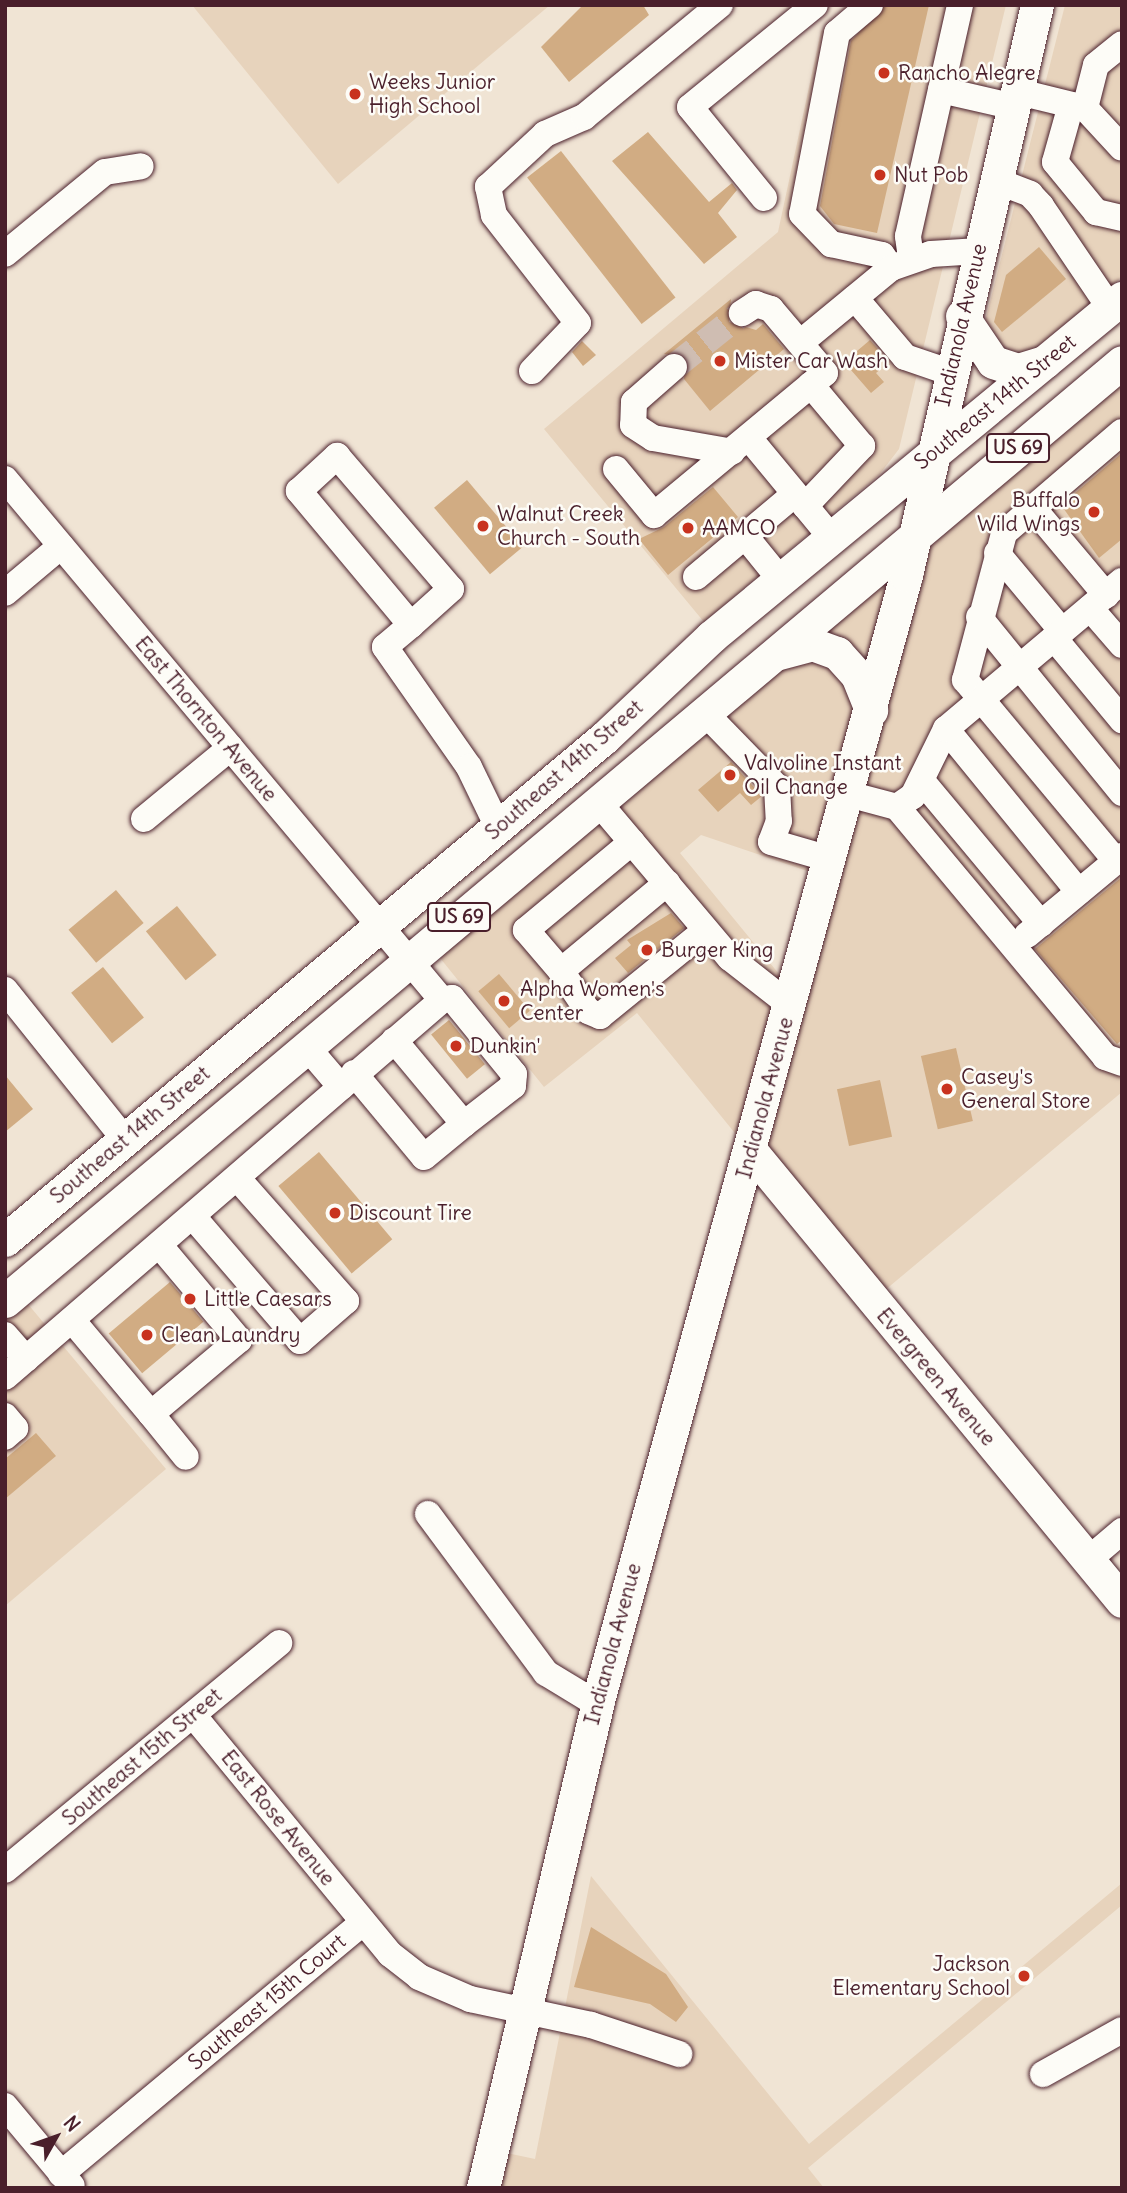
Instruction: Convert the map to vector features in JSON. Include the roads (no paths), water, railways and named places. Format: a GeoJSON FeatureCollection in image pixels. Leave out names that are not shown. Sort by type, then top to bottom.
{"type":"FeatureCollection","features":[{"type":"Feature","properties":{"kind":"main road","name":"Indianola Avenue"},"geometry":{"type":"LineString","coordinates":[[482,2188],[520,2009],[597,1704],[871,710],[1037,5]]}},
{"type":"Feature","properties":{"kind":"main road","name":"Southeast 14th Street"},"geometry":{"type":"LineString","coordinates":[[5,1240],[498,827],[780,579],[1116,303]]}},
{"type":"Feature","properties":{"kind":"main road"},"geometry":{"type":"LineString","coordinates":[[962,316],[993,362],[1018,370],[1048,361]]}},
{"type":"Feature","properties":{"kind":"main road","name":"Southeast 14th Street"},"geometry":{"type":"LineString","coordinates":[[5,1301],[407,960],[1122,362]]}},
{"type":"Feature","properties":{"kind":"main road"},"geometry":{"type":"LineString","coordinates":[[776,654],[811,644],[837,653],[857,675],[871,710]]}},
{"type":"Feature","properties":{"kind":"main road","name":"Evergreen Avenue"},"geometry":{"type":"LineString","coordinates":[[751,1152],[1122,1601]]}},
{"type":"Feature","properties":{"kind":"main road"},"geometry":{"type":"LineString","coordinates":[[5,1258],[79,1193],[92,1167]]}},
{"type":"Feature","properties":{"kind":"street"},"geometry":{"type":"LineString","coordinates":[[532,371],[578,323],[494,215],[488,187],[545,134],[584,117],[720,5]]}},
{"type":"Feature","properties":{"kind":"street"},"geometry":{"type":"LineString","coordinates":[[764,198],[690,107],[815,5]]}},
{"type":"Feature","properties":{"kind":"street"},"geometry":{"type":"LineString","coordinates":[[870,5],[836,33],[802,214],[831,244],[882,255],[901,263]]}},
{"type":"Feature","properties":{"kind":"street"},"geometry":{"type":"LineString","coordinates":[[901,263],[960,5]]}},
{"type":"Feature","properties":{"kind":"street"},"geometry":{"type":"LineString","coordinates":[[1122,44],[1096,65],[1055,162],[1096,212],[1122,218]]}},
{"type":"Feature","properties":{"kind":"street"},"geometry":{"type":"LineString","coordinates":[[941,90],[1078,106],[1122,148]]}},
{"type":"Feature","properties":{"kind":"street"},"geometry":{"type":"LineString","coordinates":[[5,254],[104,172],[141,166]]}},
{"type":"Feature","properties":{"kind":"street"},"geometry":{"type":"LineString","coordinates":[[994,180],[1030,194],[1116,303]]}},
{"type":"Feature","properties":{"kind":"street"},"geometry":{"type":"LineString","coordinates":[[800,343],[901,263],[979,251]]}},
{"type":"Feature","properties":{"kind":"street"},"geometry":{"type":"LineString","coordinates":[[855,298],[905,356],[949,372]]}},
{"type":"Feature","properties":{"kind":"street"},"geometry":{"type":"LineString","coordinates":[[616,469],[654,514],[825,373],[764,306],[742,313]]}},
{"type":"Feature","properties":{"kind":"street"},"geometry":{"type":"LineString","coordinates":[[674,367],[630,412],[642,435],[735,446],[800,500],[831,537]]}},
{"type":"Feature","properties":{"kind":"street"},"geometry":{"type":"LineString","coordinates":[[696,577],[745,536],[800,500],[862,446],[811,385]]}},
{"type":"Feature","properties":{"kind":"street"},"geometry":{"type":"LineString","coordinates":[[1013,948],[1119,858],[965,680],[979,617],[1004,533],[1122,432]]}},
{"type":"Feature","properties":{"kind":"street"},"geometry":{"type":"LineString","coordinates":[[411,625],[299,491],[337,456],[451,589],[411,625],[385,647],[469,767],[498,827]]}},
{"type":"Feature","properties":{"kind":"street","name":"East Thornton Avenue"},"geometry":{"type":"LineString","coordinates":[[5,479],[407,960],[442,1000],[452,998],[514,1074],[513,1086],[464,1124]]}},
{"type":"Feature","properties":{"kind":"street"},"geometry":{"type":"LineString","coordinates":[[1033,508],[1106,595],[1122,645]]}},
{"type":"Feature","properties":{"kind":"street"},"geometry":{"type":"LineString","coordinates":[[745,536],[780,579]]}},
{"type":"Feature","properties":{"kind":"street"},"geometry":{"type":"LineString","coordinates":[[5,593],[61,545]]}},
{"type":"Feature","properties":{"kind":"street"},"geometry":{"type":"LineString","coordinates":[[998,553],[1122,720]]}},
{"type":"Feature","properties":{"kind":"street"},"geometry":{"type":"LineString","coordinates":[[897,807],[922,781],[946,729],[1106,595]]}},
{"type":"Feature","properties":{"kind":"street"},"geometry":{"type":"LineString","coordinates":[[979,617],[1122,793]]}},
{"type":"Feature","properties":{"kind":"street"},"geometry":{"type":"LineString","coordinates":[[705,713],[777,787],[779,821],[771,842],[830,859]]}},
{"type":"Feature","properties":{"kind":"street"},"geometry":{"type":"LineString","coordinates":[[946,729],[1079,892]]}},
{"type":"Feature","properties":{"kind":"street"},"geometry":{"type":"LineString","coordinates":[[144,819],[230,748]]}},
{"type":"Feature","properties":{"kind":"street"},"geometry":{"type":"LineString","coordinates":[[922,781],[1041,924]]}},
{"type":"Feature","properties":{"kind":"street"},"geometry":{"type":"LineString","coordinates":[[848,794],[897,807],[1105,1057],[1122,1063]]}},
{"type":"Feature","properties":{"kind":"street"},"geometry":{"type":"LineString","coordinates":[[598,802],[730,958],[790,1004]]}},
{"type":"Feature","properties":{"kind":"street"},"geometry":{"type":"LineString","coordinates":[[632,842],[526,930],[561,971],[588,1011],[600,1016],[706,930]]}},
{"type":"Feature","properties":{"kind":"street"},"geometry":{"type":"LineString","coordinates":[[561,971],[667,883]]}},
{"type":"Feature","properties":{"kind":"street"},"geometry":{"type":"LineString","coordinates":[[5,990],[125,1140]]}},
{"type":"Feature","properties":{"kind":"street"},"geometry":{"type":"LineString","coordinates":[[5,1377],[195,1219],[347,1080],[442,1000]]}},
{"type":"Feature","properties":{"kind":"street"},"geometry":{"type":"LineString","coordinates":[[306,1046],[347,1080],[424,1157],[464,1124],[394,1040]]}},
{"type":"Feature","properties":{"kind":"street"},"geometry":{"type":"LineString","coordinates":[[195,1219],[299,1341],[346,1301],[237,1178]]}},
{"type":"Feature","properties":{"kind":"street"},"geometry":{"type":"LineString","coordinates":[[151,1415],[239,1340],[161,1247]]}},
{"type":"Feature","properties":{"kind":"street"},"geometry":{"type":"LineString","coordinates":[[72,1320],[186,1457]]}},
{"type":"Feature","properties":{"kind":"street"},"geometry":{"type":"LineString","coordinates":[[5,1335],[26,1359]]}},
{"type":"Feature","properties":{"kind":"street"},"geometry":{"type":"LineString","coordinates":[[5,1416],[15,1429],[5,1437]]}},
{"type":"Feature","properties":{"kind":"street"},"geometry":{"type":"LineString","coordinates":[[428,1514],[546,1673],[597,1704]]}},
{"type":"Feature","properties":{"kind":"street"},"geometry":{"type":"LineString","coordinates":[[1088,1560],[1122,1531]]}},
{"type":"Feature","properties":{"kind":"street","name":"Southeast 15th Street"},"geometry":{"type":"LineString","coordinates":[[5,1870],[279,1643]]}},
{"type":"Feature","properties":{"kind":"street","name":"East Rose Avenue"},"geometry":{"type":"LineString","coordinates":[[192,1715],[363,1922]]}},
{"type":"Feature","properties":{"kind":"street","name":"Southeast 15th Court"},"geometry":{"type":"LineString","coordinates":[[67,2181],[363,1922],[390,1954],[435,1986],[679,2054]]}},
{"type":"Feature","properties":{"kind":"street"},"geometry":{"type":"LineString","coordinates":[[1043,2074],[1122,2030]]}},
{"type":"Feature","properties":{"kind":"street"},"geometry":{"type":"LineString","coordinates":[[5,2106],[67,2181]]}},
{"type":"Feature","properties":{"kind":"tunnel"},"geometry":{"type":"LineString","coordinates":[[674,367],[742,313]]}},
{"type":"Feature","properties":{"kind":"place","name":"Rancho Alegre"},"geometry":{"type":"Point","coordinates":[884,73]}},
{"type":"Feature","properties":{"kind":"place","name":"Weeks Junior High School"},"geometry":{"type":"Point","coordinates":[355,94]}},
{"type":"Feature","properties":{"kind":"place","name":"Nut Pob"},"geometry":{"type":"Point","coordinates":[880,175]}},
{"type":"Feature","properties":{"kind":"place","name":"Mister Car Wash"},"geometry":{"type":"Point","coordinates":[720,361]}},
{"type":"Feature","properties":{"kind":"place","name":"Buffalo Wild Wings"},"geometry":{"type":"Point","coordinates":[1094,512]}},
{"type":"Feature","properties":{"kind":"place","name":"Walnut Creek Church - South"},"geometry":{"type":"Point","coordinates":[483,526]}},
{"type":"Feature","properties":{"kind":"place","name":"AAMCO"},"geometry":{"type":"Point","coordinates":[688,528]}},
{"type":"Feature","properties":{"kind":"place","name":"Valvoline Instant Oil Change"},"geometry":{"type":"Point","coordinates":[730,775]}},
{"type":"Feature","properties":{"kind":"place","name":"Burger King"},"geometry":{"type":"Point","coordinates":[647,950]}},
{"type":"Feature","properties":{"kind":"place","name":"Alpha Women's Center"},"geometry":{"type":"Point","coordinates":[504,1001]}},
{"type":"Feature","properties":{"kind":"place","name":"Dunkin'"},"geometry":{"type":"Point","coordinates":[456,1046]}},
{"type":"Feature","properties":{"kind":"place","name":"Casey's General Store"},"geometry":{"type":"Point","coordinates":[947,1089]}},
{"type":"Feature","properties":{"kind":"place","name":"Discount Tire"},"geometry":{"type":"Point","coordinates":[335,1213]}},
{"type":"Feature","properties":{"kind":"place","name":"Little Caesars"},"geometry":{"type":"Point","coordinates":[190,1299]}},
{"type":"Feature","properties":{"kind":"place","name":"Clean Laundry"},"geometry":{"type":"Point","coordinates":[147,1335]}},
{"type":"Feature","properties":{"kind":"place","name":"Jackson Elementary School"},"geometry":{"type":"Point","coordinates":[1024,1976]}}]}
